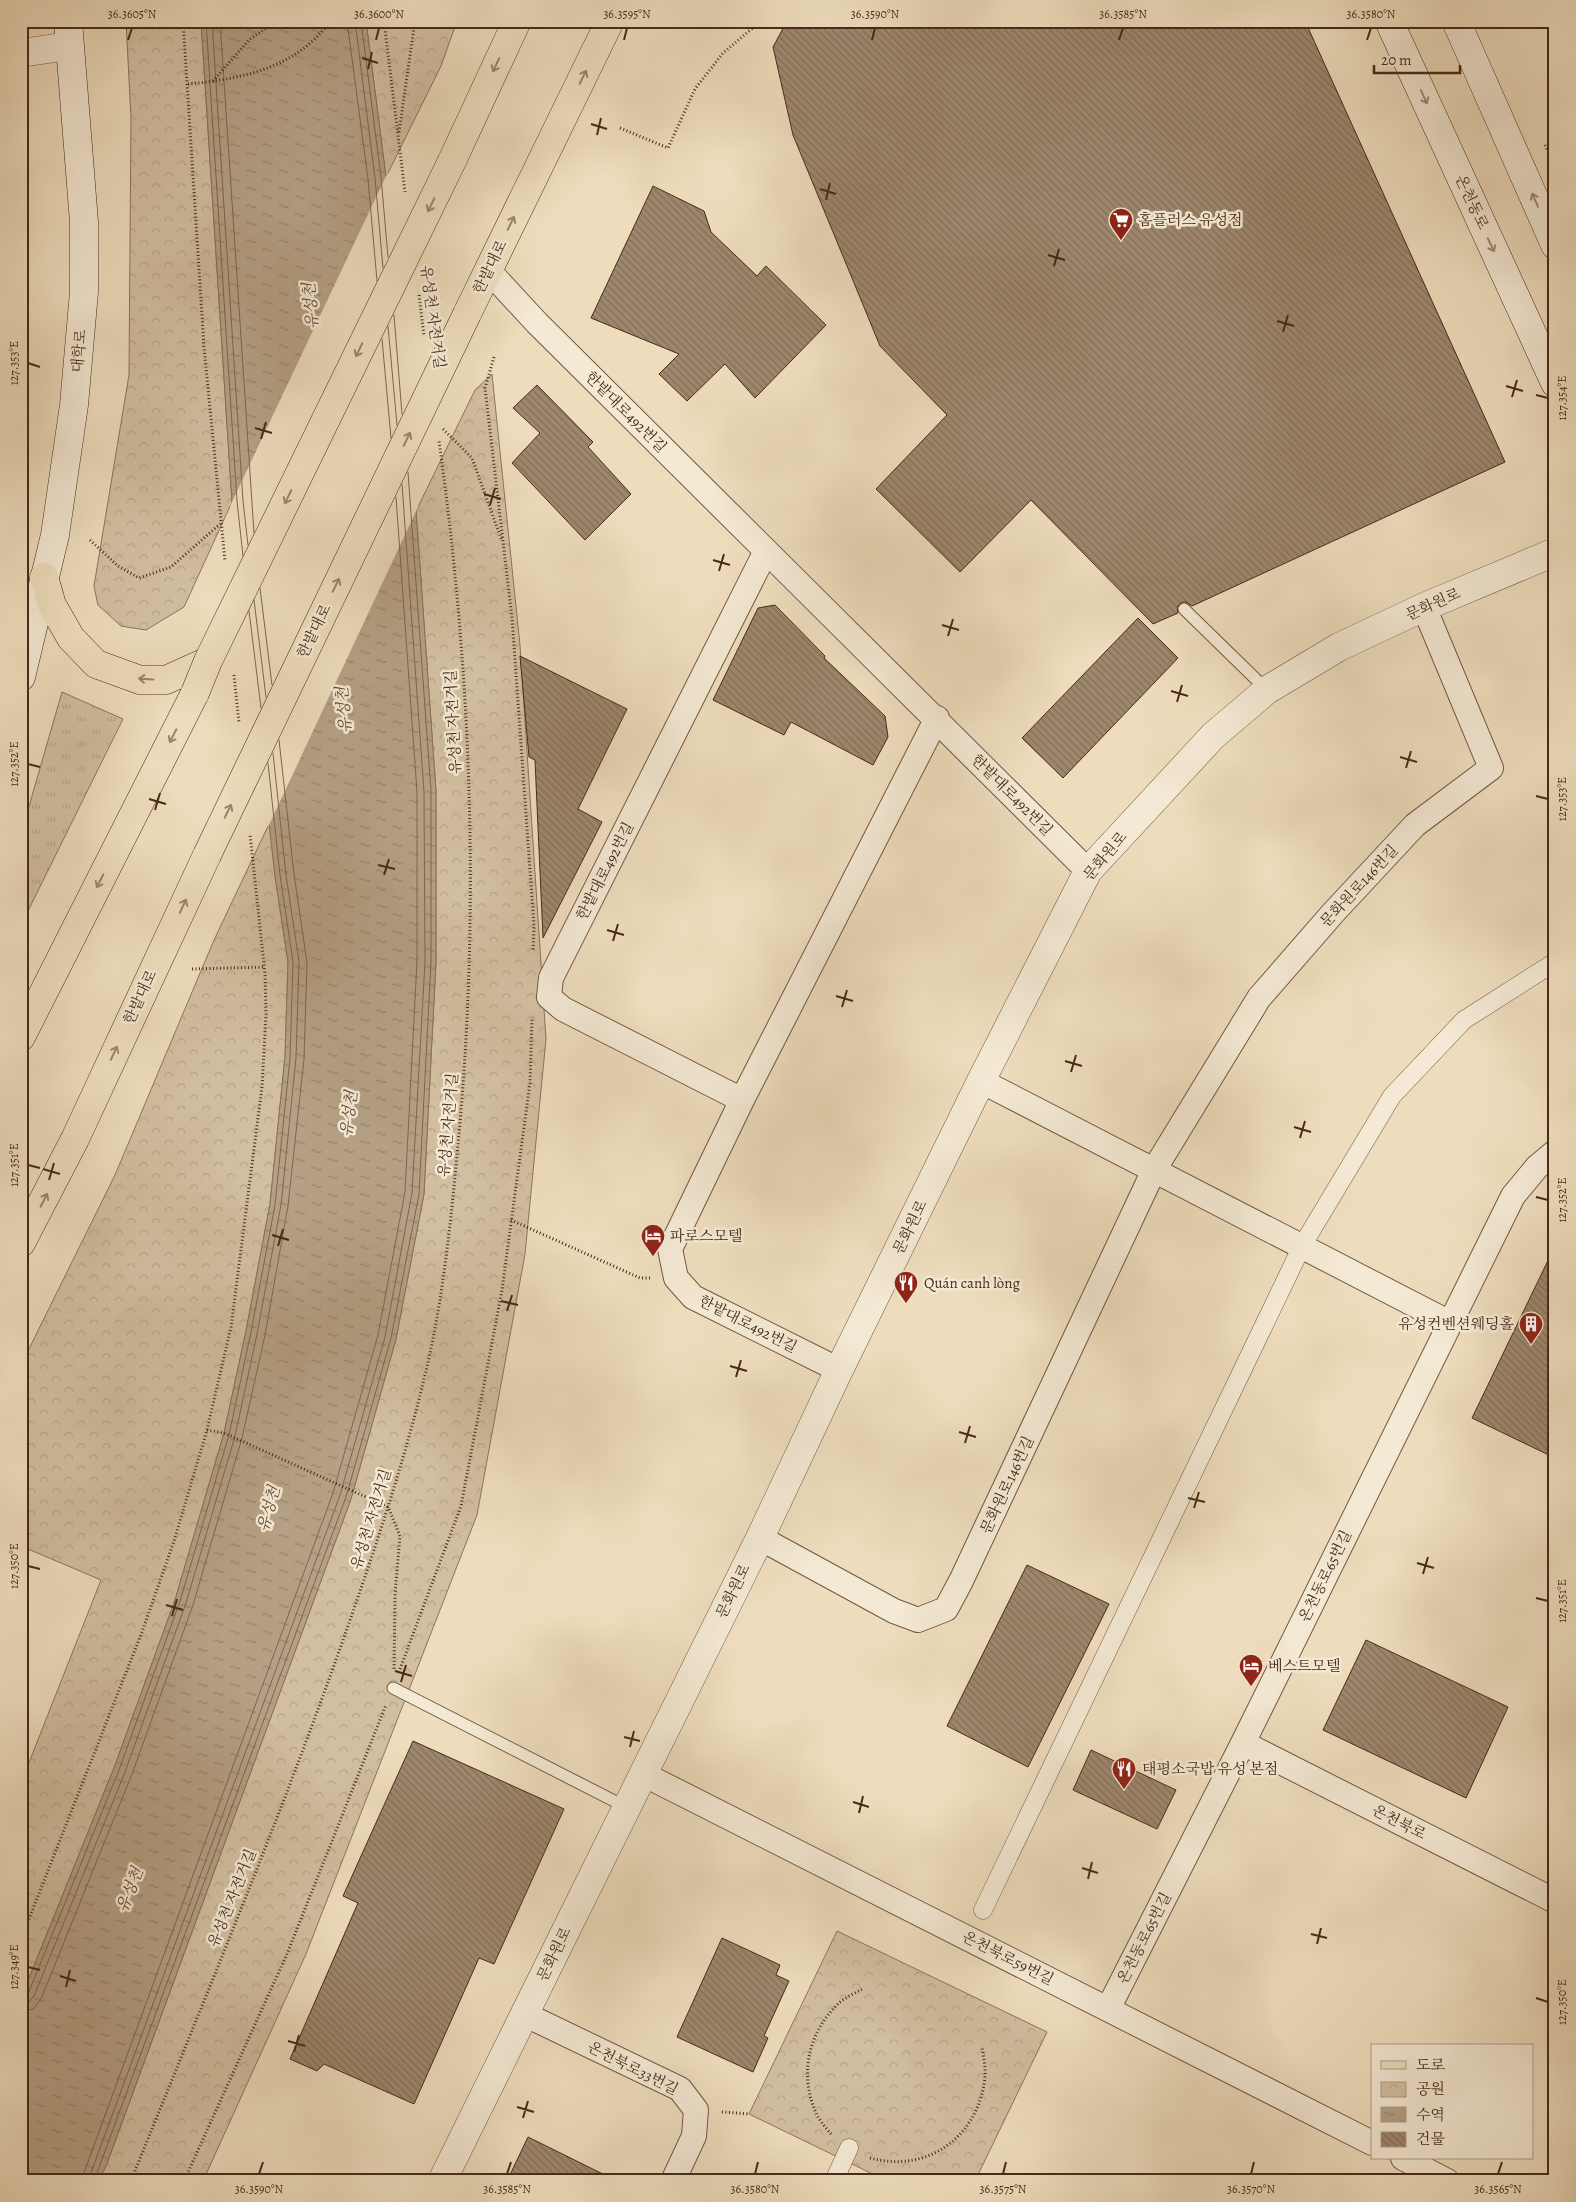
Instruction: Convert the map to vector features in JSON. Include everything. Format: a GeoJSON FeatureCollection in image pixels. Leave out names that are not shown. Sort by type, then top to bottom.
{"type":"FeatureCollection","features":[{"type":"Feature","properties":{"kind":"main road"},"geometry":{"type":"LineString","coordinates":[[21,1037],[207,673],[517,21]]}},
{"type":"Feature","properties":{"kind":"main road","name":"한밭대로"},"geometry":{"type":"LineString","coordinates":[[21,1243],[75,1139],[207,855],[488,270],[610,21]]}},
{"type":"Feature","properties":{"kind":"main road"},"geometry":{"type":"LineString","coordinates":[[44,578],[52,605],[71,638],[96,664],[140,680],[166,680],[207,673]]}},
{"type":"Feature","properties":{"kind":"street","name":"온천동로"},"geometry":{"type":"LineString","coordinates":[[1389,21],[1555,383]]}},
{"type":"Feature","properties":{"kind":"street"},"geometry":{"type":"LineString","coordinates":[[1456,21],[1555,245]]}},
{"type":"Feature","properties":{"kind":"street"},"geometry":{"type":"LineString","coordinates":[[21,53],[68,33]]}},
{"type":"Feature","properties":{"kind":"street","name":"대학로"},"geometry":{"type":"LineString","coordinates":[[21,677],[55,535],[71,424],[84,292],[84,222],[68,33]]}},
{"type":"Feature","properties":{"kind":"street","name":"한밭대로492번길"},"geometry":{"type":"LineString","coordinates":[[488,270],[537,323],[937,718],[1088,871]]}},
{"type":"Feature","properties":{"kind":"street","name":"한밭대로492번길"},"geometry":{"type":"LineString","coordinates":[[742,1100],[563,1009],[550,997],[551,978],[766,551]]}},
{"type":"Feature","properties":{"kind":"street","name":"문화원로"},"geometry":{"type":"LineString","coordinates":[[442,2181],[760,1538],[839,1370],[981,1081],[1088,871],[1213,736],[1266,690],[1339,647],[1424,607],[1555,552]]}},
{"type":"Feature","properties":{"kind":"street","name":"문화원로146번길"},"geometry":{"type":"LineString","coordinates":[[760,1538],[894,1611],[918,1620],[946,1609],[966,1572],[1154,1170],[1259,998],[1333,913],[1415,826],[1491,768],[1424,607]]}},
{"type":"Feature","properties":{"kind":"street"},"geometry":{"type":"LineString","coordinates":[[676,1278],[670,1249],[742,1100],[937,718]]}},
{"type":"Feature","properties":{"kind":"street"},"geometry":{"type":"LineString","coordinates":[[983,1910],[1302,1246],[1392,1096],[1464,1020],[1555,962]]}},
{"type":"Feature","properties":{"kind":"street"},"geometry":{"type":"LineString","coordinates":[[981,1081],[1450,1322]]}},
{"type":"Feature","properties":{"kind":"street","name":"온천동로65번길"},"geometry":{"type":"LineString","coordinates":[[1108,2009],[1243,1743],[1513,1196],[1537,1167],[1555,1152]]}},
{"type":"Feature","properties":{"kind":"street","name":"한밭대로492번길"},"geometry":{"type":"LineString","coordinates":[[676,1278],[693,1297],[839,1370]]}},
{"type":"Feature","properties":{"kind":"street","name":"온천북로"},"geometry":{"type":"LineString","coordinates":[[1243,1743],[1555,1901]]}},
{"type":"Feature","properties":{"kind":"street","name":"온천북로59번길"},"geometry":{"type":"LineString","coordinates":[[643,1774],[1371,2142]]}},
{"type":"Feature","properties":{"kind":"street","name":"온천북로33번길"},"geometry":{"type":"LineString","coordinates":[[524,2014],[680,2089],[696,2110],[694,2136],[673,2181]]}},
{"type":"Feature","properties":{"kind":"street"},"geometry":{"type":"LineString","coordinates":[[834,2181],[849,2148]]}},
{"type":"Feature","properties":{"kind":"street"},"geometry":{"type":"LineString","coordinates":[[1407,2160],[1447,2181]]}},
{"type":"Feature","properties":{"kind":"lane"},"geometry":{"type":"LineString","coordinates":[[1184,610],[1266,690]]}},
{"type":"Feature","properties":{"kind":"lane"},"geometry":{"type":"LineString","coordinates":[[394,1688],[626,1807]]}},
{"type":"Feature","properties":{"kind":"path"},"geometry":{"type":"LineString","coordinates":[[183,21],[204,347],[225,563]]}},
{"type":"Feature","properties":{"kind":"path"},"geometry":{"type":"LineString","coordinates":[[213,81],[250,39],[277,21]]}},
{"type":"Feature","properties":{"kind":"path"},"geometry":{"type":"LineString","coordinates":[[188,84],[213,81],[280,65],[320,36],[330,21]]}},
{"type":"Feature","properties":{"kind":"path"},"geometry":{"type":"LineString","coordinates":[[384,21],[406,196]]}},
{"type":"Feature","properties":{"kind":"path"},"geometry":{"type":"LineString","coordinates":[[398,138],[415,21]]}},
{"type":"Feature","properties":{"kind":"path"},"geometry":{"type":"LineString","coordinates":[[620,128],[668,148],[695,89],[722,53],[761,21]]}},
{"type":"Feature","properties":{"kind":"path"},"geometry":{"type":"LineString","coordinates":[[775,21],[780,23],[781,21]]}},
{"type":"Feature","properties":{"kind":"path","name":"유성천 자전거길"},"geometry":{"type":"LineString","coordinates":[[419,294],[426,343]]}},
{"type":"Feature","properties":{"kind":"path"},"geometry":{"type":"LineString","coordinates":[[494,357],[485,388],[512,618],[534,926],[533,953]]}},
{"type":"Feature","properties":{"kind":"path"},"geometry":{"type":"LineString","coordinates":[[442,428],[472,458],[504,546]]}},
{"type":"Feature","properties":{"kind":"path","name":"유성천 자전거길"},"geometry":{"type":"LineString","coordinates":[[131,2181],[308,1740],[388,1507],[429,1356],[451,1222],[465,1065],[472,898],[466,715],[450,523],[438,440]]}},
{"type":"Feature","properties":{"kind":"path"},"geometry":{"type":"LineString","coordinates":[[90,540],[118,566],[139,578],[171,567],[221,524]]}},
{"type":"Feature","properties":{"kind":"path"},"geometry":{"type":"LineString","coordinates":[[207,673],[239,728]]}},
{"type":"Feature","properties":{"kind":"path"},"geometry":{"type":"LineString","coordinates":[[21,1939],[142,1632],[174,1541],[207,1430],[231,1327],[260,1096],[266,1014],[264,967],[249,828]]}},
{"type":"Feature","properties":{"kind":"path"},"geometry":{"type":"LineString","coordinates":[[192,969],[264,967]]}},
{"type":"Feature","properties":{"kind":"path"},"geometry":{"type":"LineString","coordinates":[[184,2181],[287,1954],[394,1688],[461,1506],[502,1290],[530,1082],[532,1007]]}},
{"type":"Feature","properties":{"kind":"path"},"geometry":{"type":"LineString","coordinates":[[511,1220],[640,1278],[676,1278]]}},
{"type":"Feature","properties":{"kind":"path"},"geometry":{"type":"LineString","coordinates":[[207,1430],[224,1433],[388,1507],[400,1536],[395,1594],[394,1688]]}},
{"type":"Feature","properties":{"kind":"path"},"geometry":{"type":"LineString","coordinates":[[864,1988],[839,2003],[819,2026],[808,2054],[807,2085],[816,2114],[834,2138],[859,2155],[887,2162],[917,2160],[944,2149],[966,2130],[980,2104],[986,2075],[982,2046]]}},
{"type":"Feature","properties":{"kind":"green space"},"geometry":{"type":"Polygon","coordinates":[[[126,21],[201,21],[232,502],[184,607],[146,630],[121,626],[98,605],[94,586],[129,375],[131,118],[126,21]]]}},
{"type":"Feature","properties":{"kind":"green space"},"geometry":{"type":"Polygon","coordinates":[[[366,21],[457,21],[441,66],[386,177],[366,21]]]}},
{"type":"Feature","properties":{"kind":"green space"},"geometry":{"type":"Polygon","coordinates":[[[492,374],[520,645],[546,1039],[525,1254],[477,1515],[306,1954],[203,2181],[98,2181],[106,2166],[351,1499],[396,1339],[424,1194],[436,962],[436,791],[416,511],[475,390],[492,374]]]}},
{"type":"Feature","properties":{"kind":"green space"},"geometry":{"type":"Polygon","coordinates":[[[62,692],[123,719],[26,915],[21,914],[21,834],[62,692]]]}},
{"type":"Feature","properties":{"kind":"green space"},"geometry":{"type":"Polygon","coordinates":[[[270,822],[275,876],[288,962],[285,1057],[270,1204],[246,1331],[224,1433],[175,1600],[114,1768],[21,1998],[21,1783],[101,1580],[21,1546],[21,1365],[115,1175],[214,940],[270,822]]]}},
{"type":"Feature","properties":{"kind":"green space"},"geometry":{"type":"Polygon","coordinates":[[[837,1931],[1047,2032],[975,2181],[887,2181],[749,2114],[837,1931]]]}},
{"type":"Feature","properties":{"kind":"water","name":"유성천"},"geometry":{"type":"Polygon","coordinates":[[[201,21],[366,21],[386,177],[416,511],[436,791],[436,962],[424,1194],[396,1339],[351,1499],[106,2166],[98,2181],[21,2181],[21,1998],[114,1768],[175,1600],[224,1433],[270,1204],[285,1057],[288,962],[275,876],[232,502],[201,21]]]}},
{"type":"Feature","properties":{"kind":"pier"},"geometry":{"type":"Polygon","coordinates":[[[388,172],[418,507],[268,827],[230,506],[388,172]]]}},
{"type":"Feature","properties":{"kind":"building","name":"홈플러스 유성점"},"geometry":{"type":"Polygon","coordinates":[[[787,21],[1305,21],[1505,462],[1192,606],[1182,602],[1177,607],[1178,613],[1153,624],[1031,500],[960,572],[876,489],[947,415],[880,346],[793,135],[773,47],[787,21]]]}},
{"type":"Feature","properties":{"kind":"building"},"geometry":{"type":"Polygon","coordinates":[[[653,186],[704,211],[711,232],[757,276],[766,266],[826,325],[755,398],[725,364],[687,401],[659,374],[679,354],[591,318],[653,186]]]}},
{"type":"Feature","properties":{"kind":"building"},"geometry":{"type":"Polygon","coordinates":[[[537,385],[593,442],[588,447],[631,494],[585,540],[512,463],[540,433],[513,408],[537,385]]]}},
{"type":"Feature","properties":{"kind":"building"},"geometry":{"type":"Polygon","coordinates":[[[775,605],[825,656],[824,658],[885,716],[888,737],[873,765],[791,722],[784,735],[713,700],[758,608],[775,605]]]}},
{"type":"Feature","properties":{"kind":"building"},"geometry":{"type":"Polygon","coordinates":[[[1138,618],[1178,658],[1063,778],[1022,738],[1138,618]]]}},
{"type":"Feature","properties":{"kind":"building"},"geometry":{"type":"Polygon","coordinates":[[[520,656],[627,709],[578,809],[602,822],[543,938],[535,760],[529,757],[520,656]]]}},
{"type":"Feature","properties":{"kind":"building","name":"유성컨벤션웨딩홀"},"geometry":{"type":"Polygon","coordinates":[[[1555,1246],[1555,1458],[1472,1418],[1555,1246]]]}},
{"type":"Feature","properties":{"kind":"building"},"geometry":{"type":"Polygon","coordinates":[[[1027,1565],[1109,1604],[1028,1767],[947,1726],[1027,1565]]]}},
{"type":"Feature","properties":{"kind":"building"},"geometry":{"type":"Polygon","coordinates":[[[1366,1640],[1508,1707],[1466,1798],[1323,1730],[1366,1640]]]}},
{"type":"Feature","properties":{"kind":"building"},"geometry":{"type":"Polygon","coordinates":[[[413,1741],[564,1809],[494,1964],[479,1958],[414,2104],[324,2064],[317,2071],[290,2059],[358,1903],[343,1896],[413,1741]]]}},
{"type":"Feature","properties":{"kind":"building","name":"태평소국밥 유성 본점"},"geometry":{"type":"Polygon","coordinates":[[[1091,1750],[1176,1790],[1157,1829],[1073,1790],[1091,1750]]]}},
{"type":"Feature","properties":{"kind":"building"},"geometry":{"type":"Polygon","coordinates":[[[722,1938],[780,1965],[776,1975],[789,1981],[764,2036],[768,2038],[753,2072],[677,2037],[722,1938]]]}},
{"type":"Feature","properties":{"kind":"building"},"geometry":{"type":"Polygon","coordinates":[[[528,2137],[617,2181],[507,2181],[528,2137]]]}},
{"type":"Feature","properties":{"kind":"place","name":"홈플러스 유성점"},"geometry":{"type":"Point","coordinates":[1121,241]}},
{"type":"Feature","properties":{"kind":"place","name":"파로스모텔"},"geometry":{"type":"Point","coordinates":[653,1257]}},
{"type":"Feature","properties":{"kind":"place","name":"Quán canh lòng"},"geometry":{"type":"Point","coordinates":[906,1304]}},
{"type":"Feature","properties":{"kind":"place","name":"유성컨벤션웨딩홀"},"geometry":{"type":"Point","coordinates":[1531,1345]}},
{"type":"Feature","properties":{"kind":"place","name":"베스트모텔"},"geometry":{"type":"Point","coordinates":[1251,1687]}},
{"type":"Feature","properties":{"kind":"place","name":"태평소국밥 유성 본점"},"geometry":{"type":"Point","coordinates":[1124,1790]}}]}
